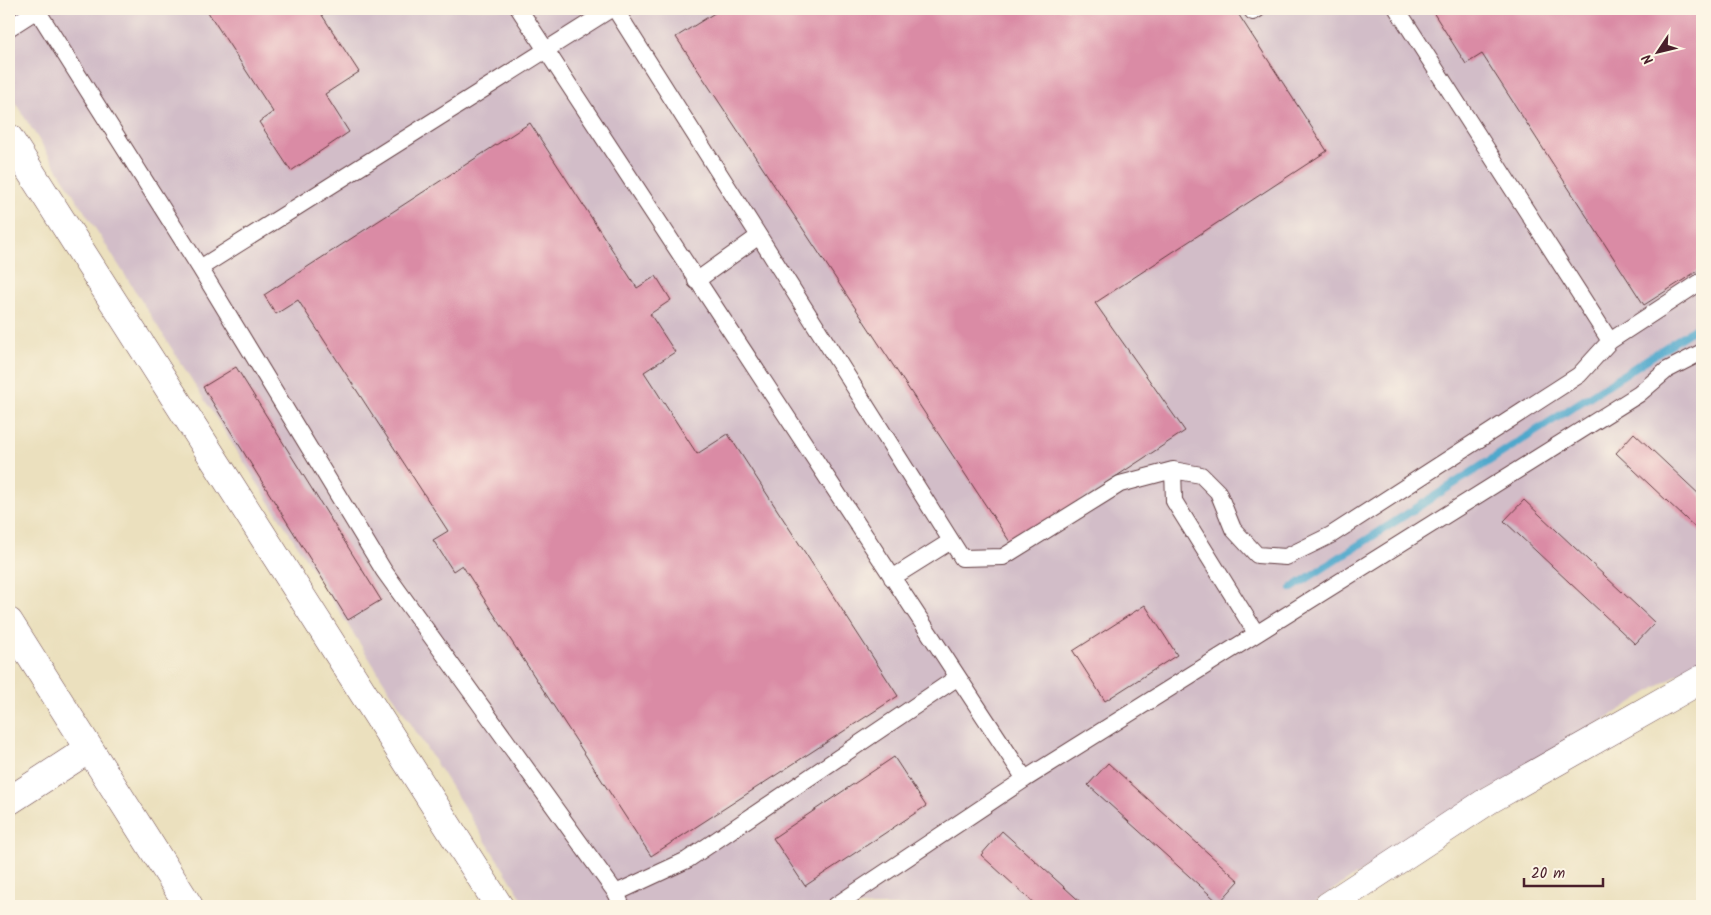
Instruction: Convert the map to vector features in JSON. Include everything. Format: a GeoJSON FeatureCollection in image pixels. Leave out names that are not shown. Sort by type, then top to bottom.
{"type":"FeatureCollection","features":[{"type":"Feature","properties":{"kind":"street"},"geometry":{"type":"LineString","coordinates":[[9,138],[499,906]]}},
{"type":"Feature","properties":{"kind":"street"},"geometry":{"type":"LineString","coordinates":[[9,622],[189,906]]}},
{"type":"Feature","properties":{"kind":"street"},"geometry":{"type":"LineString","coordinates":[[1328,906],[1489,800],[1702,679]]}},
{"type":"Feature","properties":{"kind":"street"},"geometry":{"type":"LineString","coordinates":[[9,801],[89,750]]}},
{"type":"Feature","properties":{"kind":"lane"},"geometry":{"type":"LineString","coordinates":[[519,9],[1025,779]]}},
{"type":"Feature","properties":{"kind":"lane"},"geometry":{"type":"LineString","coordinates":[[200,268],[613,9],[962,558],[1003,557],[1120,484],[1173,470],[1201,475],[1218,492],[1233,529],[1257,555],[1286,557],[1330,535],[1579,375],[1610,341],[1702,281]]}},
{"type":"Feature","properties":{"kind":"lane"},"geometry":{"type":"LineString","coordinates":[[1251,9],[1253,12],[1258,9]]}},
{"type":"Feature","properties":{"kind":"lane"},"geometry":{"type":"LineString","coordinates":[[1397,9],[1610,341]]}},
{"type":"Feature","properties":{"kind":"lane"},"geometry":{"type":"LineString","coordinates":[[9,28],[37,10],[200,268],[384,571],[619,899],[687,860],[958,677]]}},
{"type":"Feature","properties":{"kind":"lane"},"geometry":{"type":"LineString","coordinates":[[696,281],[759,236]]}},
{"type":"Feature","properties":{"kind":"lane"},"geometry":{"type":"LineString","coordinates":[[835,906],[1025,779],[1639,394],[1667,370],[1702,352]]}},
{"type":"Feature","properties":{"kind":"lane"},"geometry":{"type":"LineString","coordinates":[[1173,470],[1174,501],[1256,633]]}},
{"type":"Feature","properties":{"kind":"lane"},"geometry":{"type":"LineString","coordinates":[[892,578],[951,541]]}},
{"type":"Feature","properties":{"kind":"shaded area"},"geometry":{"type":"Polygon","coordinates":[[[9,9],[1702,9],[1702,659],[1412,839],[1308,906],[527,906],[9,93],[9,9]]]}},
{"type":"Feature","properties":{"kind":"building"},"geometry":{"type":"Polygon","coordinates":[[[206,9],[318,9],[359,72],[325,94],[349,132],[291,171],[259,122],[273,112],[206,9]]]}},
{"type":"Feature","properties":{"kind":"building"},"geometry":{"type":"Polygon","coordinates":[[[721,9],[1235,9],[1327,151],[1095,303],[1185,431],[1012,545],[676,37],[721,9]]]}},
{"type":"Feature","properties":{"kind":"building"},"geometry":{"type":"Polygon","coordinates":[[[1431,9],[1702,9],[1702,268],[1644,305],[1482,54],[1466,64],[1431,9]]]}},
{"type":"Feature","properties":{"kind":"building"},"geometry":{"type":"Polygon","coordinates":[[[530,123],[637,288],[656,276],[671,300],[650,314],[675,352],[644,372],[697,454],[728,434],[898,696],[651,856],[462,565],[453,571],[433,540],[448,531],[298,300],[276,314],[264,295],[530,123]]]}},
{"type":"Feature","properties":{"kind":"building"},"geometry":{"type":"Polygon","coordinates":[[[236,367],[381,600],[348,620],[203,387],[236,367]]]}},
{"type":"Feature","properties":{"kind":"building"},"geometry":{"type":"Polygon","coordinates":[[[1634,433],[1702,497],[1702,534],[1616,453],[1634,433]]]}},
{"type":"Feature","properties":{"kind":"building"},"geometry":{"type":"Polygon","coordinates":[[[1524,500],[1655,623],[1635,644],[1504,521],[1524,500]]]}},
{"type":"Feature","properties":{"kind":"building"},"geometry":{"type":"Polygon","coordinates":[[[1145,605],[1177,655],[1105,701],[1073,651],[1145,605]]]}},
{"type":"Feature","properties":{"kind":"building"},"geometry":{"type":"Polygon","coordinates":[[[894,757],[926,806],[805,886],[773,838],[894,757]]]}},
{"type":"Feature","properties":{"kind":"building"},"geometry":{"type":"Polygon","coordinates":[[[1108,763],[1239,881],[1219,903],[1088,785],[1108,763]]]}},
{"type":"Feature","properties":{"kind":"building"},"geometry":{"type":"Polygon","coordinates":[[[1002,831],[1085,906],[1037,906],[981,855],[1002,831]]]}},
{"type":"Feature","properties":{"kind":"waterway"},"geometry":{"type":"LineString","coordinates":[[1292,588],[1702,324]]}}]}
